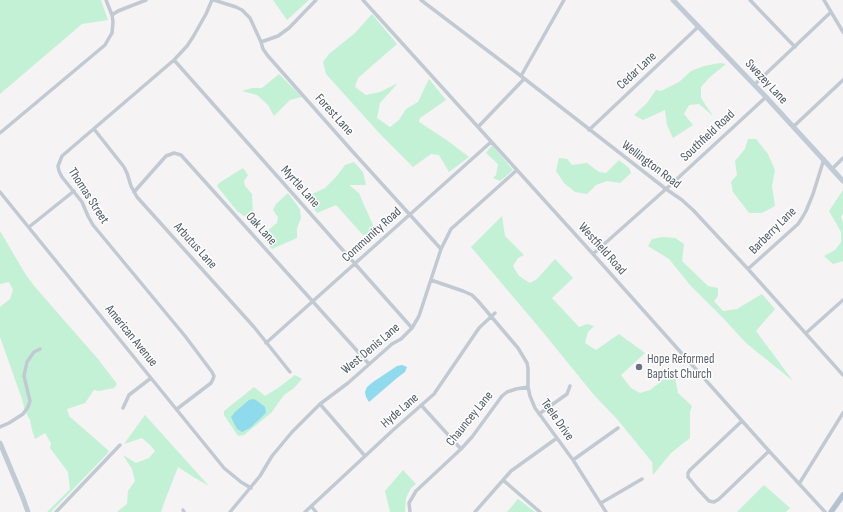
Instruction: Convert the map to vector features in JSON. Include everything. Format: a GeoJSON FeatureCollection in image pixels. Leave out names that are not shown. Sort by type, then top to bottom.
{"type":"FeatureCollection","features":[{"type":"Feature","properties":{"kind":"main road"},"geometry":{"type":"LineString","coordinates":[[831,512],[843,495]]}},
{"type":"Feature","properties":{"kind":"street"},"geometry":{"type":"LineString","coordinates":[[0,133],[105,44],[112,33],[113,22],[106,0]]}},
{"type":"Feature","properties":{"kind":"street"},"geometry":{"type":"LineString","coordinates":[[112,15],[146,0]]}},
{"type":"Feature","properties":{"kind":"street","name":"Forest Lane"},"geometry":{"type":"LineString","coordinates":[[213,0],[236,7],[242,10],[250,18],[263,49],[268,56],[441,249]]}},
{"type":"Feature","properties":{"kind":"street","name":"Thomas Street"},"geometry":{"type":"LineString","coordinates":[[177,409],[211,383],[214,376],[209,367],[185,336],[93,225],[82,202],[62,177],[58,166],[62,156],[174,60],[193,37],[213,0]]}},
{"type":"Feature","properties":{"kind":"street"},"geometry":{"type":"LineString","coordinates":[[261,42],[278,36],[289,28],[316,0]]}},
{"type":"Feature","properties":{"kind":"street","name":"Westfield Road"},"geometry":{"type":"LineString","coordinates":[[363,0],[825,512]]}},
{"type":"Feature","properties":{"kind":"street","name":"Wellington Road"},"geometry":{"type":"LineString","coordinates":[[421,0],[682,200],[693,210],[843,375]]}},
{"type":"Feature","properties":{"kind":"street"},"geometry":{"type":"LineString","coordinates":[[478,127],[523,77],[564,0]]}},
{"type":"Feature","properties":{"kind":"street","name":"Swezey Lane"},"geometry":{"type":"LineString","coordinates":[[672,0],[766,97],[843,181]]}},
{"type":"Feature","properties":{"kind":"street"},"geometry":{"type":"LineString","coordinates":[[750,0],[795,47]]}},
{"type":"Feature","properties":{"kind":"street"},"geometry":{"type":"LineString","coordinates":[[824,0],[843,32]]}},
{"type":"Feature","properties":{"kind":"street"},"geometry":{"type":"LineString","coordinates":[[754,85],[831,12]]}},
{"type":"Feature","properties":{"kind":"street","name":"Cedar Lane"},"geometry":{"type":"LineString","coordinates":[[589,130],[698,27]]}},
{"type":"Feature","properties":{"kind":"street","name":"Myrtle Lane"},"geometry":{"type":"LineString","coordinates":[[174,60],[412,328]]}},
{"type":"Feature","properties":{"kind":"street"},"geometry":{"type":"LineString","coordinates":[[793,127],[843,80]]}},
{"type":"Feature","properties":{"kind":"street","name":"Southfield Road"},"geometry":{"type":"LineString","coordinates":[[593,254],[766,97]]}},
{"type":"Feature","properties":{"kind":"street","name":"Arbutus Lane"},"geometry":{"type":"LineString","coordinates":[[94,129],[124,167],[137,197],[254,328],[290,372]]}},
{"type":"Feature","properties":{"kind":"street","name":"Community Road"},"geometry":{"type":"LineString","coordinates":[[266,343],[492,142]]}},
{"type":"Feature","properties":{"kind":"street","name":"Oak Lane"},"geometry":{"type":"LineString","coordinates":[[134,192],[166,156],[174,152],[181,155],[369,364]]}},
{"type":"Feature","properties":{"kind":"street"},"geometry":{"type":"LineString","coordinates":[[832,169],[843,158]]}},
{"type":"Feature","properties":{"kind":"street","name":"Barberry Lane"},"geometry":{"type":"LineString","coordinates":[[748,270],[798,224],[806,211],[813,194],[824,159]]}},
{"type":"Feature","properties":{"kind":"street","name":"West Denis Lane"},"geometry":{"type":"LineString","coordinates":[[230,512],[251,488],[272,456],[292,432],[320,404],[348,383],[412,328],[419,316],[441,249],[451,229],[516,170]]}},
{"type":"Feature","properties":{"kind":"street"},"geometry":{"type":"LineString","coordinates":[[29,227],[74,191]]}},
{"type":"Feature","properties":{"kind":"street","name":"American Avenue"},"geometry":{"type":"LineString","coordinates":[[1,195],[29,227],[224,468],[251,488]]}},
{"type":"Feature","properties":{"kind":"street","name":"Teele Drive"},"geometry":{"type":"LineString","coordinates":[[431,280],[472,295],[518,348],[527,363],[528,387],[532,403],[573,460],[606,512]]}},
{"type":"Feature","properties":{"kind":"street"},"geometry":{"type":"LineString","coordinates":[[806,333],[843,300]]}},
{"type":"Feature","properties":{"kind":"street","name":"Hyde Lane"},"geometry":{"type":"LineString","coordinates":[[305,512],[434,394],[479,328],[495,313]]}},
{"type":"Feature","properties":{"kind":"street"},"geometry":{"type":"LineString","coordinates":[[0,427],[23,414],[28,407],[30,401],[24,376],[27,362],[34,352],[40,349]]}},
{"type":"Feature","properties":{"kind":"street"},"geometry":{"type":"LineString","coordinates":[[123,408],[129,396],[151,378]]}},
{"type":"Feature","properties":{"kind":"street"},"geometry":{"type":"LineString","coordinates":[[539,414],[567,394],[570,386]]}},
{"type":"Feature","properties":{"kind":"street","name":"Chauncey Lane"},"geometry":{"type":"LineString","coordinates":[[410,512],[409,503],[416,491],[472,437],[502,396],[512,391],[528,387]]}},
{"type":"Feature","properties":{"kind":"street"},"geometry":{"type":"LineString","coordinates":[[320,404],[365,456]]}},
{"type":"Feature","properties":{"kind":"street"},"geometry":{"type":"LineString","coordinates":[[421,405],[461,449]]}},
{"type":"Feature","properties":{"kind":"street"},"geometry":{"type":"LineString","coordinates":[[799,484],[843,413]]}},
{"type":"Feature","properties":{"kind":"street"},"geometry":{"type":"LineString","coordinates":[[742,421],[690,470],[688,477],[697,488],[709,501],[714,502],[769,451]]}},
{"type":"Feature","properties":{"kind":"street"},"geometry":{"type":"LineString","coordinates":[[573,460],[618,428]]}},
{"type":"Feature","properties":{"kind":"street"},"geometry":{"type":"LineString","coordinates":[[475,512],[511,471],[557,438]]}},
{"type":"Feature","properties":{"kind":"street"},"geometry":{"type":"LineString","coordinates":[[0,443],[24,498],[28,512]]}},
{"type":"Feature","properties":{"kind":"street"},"geometry":{"type":"LineString","coordinates":[[56,512],[120,445]]}},
{"type":"Feature","properties":{"kind":"street"},"geometry":{"type":"LineString","coordinates":[[601,504],[642,479]]}},
{"type":"Feature","properties":{"kind":"street"},"geometry":{"type":"LineString","coordinates":[[502,480],[540,512]]}},
{"type":"Feature","properties":{"kind":"street"},"geometry":{"type":"LineString","coordinates":[[311,506],[316,512]]}},
{"type":"Feature","properties":{"kind":"green space"},"geometry":{"type":"Polygon","coordinates":[[[0,0],[101,0],[108,20],[82,24],[0,94],[0,0]]]}},
{"type":"Feature","properties":{"kind":"green space"},"geometry":{"type":"Polygon","coordinates":[[[273,0],[309,0],[287,20],[273,0]]]}},
{"type":"Feature","properties":{"kind":"green space"},"geometry":{"type":"Polygon","coordinates":[[[372,14],[397,44],[358,78],[355,87],[366,95],[380,92],[398,83],[380,103],[377,118],[390,127],[399,120],[406,109],[418,102],[429,79],[446,100],[420,118],[419,122],[469,157],[449,172],[439,155],[431,154],[413,167],[380,134],[326,74],[323,62],[329,54],[355,33],[372,14]]]}},
{"type":"Feature","properties":{"kind":"green space"},"geometry":{"type":"Polygon","coordinates":[[[720,63],[726,64],[710,77],[701,87],[701,98],[713,116],[699,104],[689,105],[684,114],[693,125],[673,138],[667,125],[665,110],[643,120],[634,115],[647,103],[656,90],[661,91],[679,82],[691,71],[704,66],[720,63]]]}},
{"type":"Feature","properties":{"kind":"green space"},"geometry":{"type":"Polygon","coordinates":[[[279,74],[302,97],[290,100],[274,116],[268,105],[257,95],[242,91],[252,88],[262,88],[279,74]]]}},
{"type":"Feature","properties":{"kind":"green space"},"geometry":{"type":"Polygon","coordinates":[[[748,139],[756,139],[768,154],[775,170],[772,186],[775,206],[762,213],[749,213],[733,192],[731,182],[737,175],[735,161],[745,149],[748,139]]]}},
{"type":"Feature","properties":{"kind":"green space"},"geometry":{"type":"Polygon","coordinates":[[[492,145],[513,170],[500,181],[493,178],[496,175],[498,164],[486,153],[492,145]]]}},
{"type":"Feature","properties":{"kind":"green space"},"geometry":{"type":"Polygon","coordinates":[[[559,158],[567,159],[572,165],[587,163],[599,172],[606,173],[619,160],[629,168],[631,173],[620,183],[607,181],[596,185],[587,194],[575,192],[564,183],[556,171],[559,158]]]}},
{"type":"Feature","properties":{"kind":"green space"},"geometry":{"type":"Polygon","coordinates":[[[354,162],[363,172],[366,185],[349,185],[359,193],[373,225],[374,240],[362,234],[336,205],[317,213],[306,197],[325,188],[345,165],[354,162]]]}},
{"type":"Feature","properties":{"kind":"green space"},"geometry":{"type":"Polygon","coordinates":[[[243,168],[248,175],[244,181],[245,186],[252,194],[253,215],[247,218],[237,211],[217,186],[219,183],[243,168]]]}},
{"type":"Feature","properties":{"kind":"green space"},"geometry":{"type":"Polygon","coordinates":[[[843,190],[843,214],[841,216],[843,223],[843,261],[833,264],[824,256],[835,250],[841,242],[841,232],[829,211],[843,190]]]}},
{"type":"Feature","properties":{"kind":"green space"},"geometry":{"type":"Polygon","coordinates":[[[288,193],[300,209],[301,218],[297,228],[297,238],[272,249],[261,236],[277,223],[278,217],[273,210],[276,204],[288,193]]]}},
{"type":"Feature","properties":{"kind":"green space"},"geometry":{"type":"Polygon","coordinates":[[[502,216],[505,236],[524,255],[518,258],[513,266],[519,276],[530,283],[537,279],[555,259],[573,278],[552,298],[579,327],[587,324],[594,326],[588,332],[585,343],[596,350],[619,334],[645,353],[621,375],[631,388],[640,393],[650,390],[675,371],[678,393],[692,406],[690,412],[690,438],[671,453],[653,475],[652,462],[617,419],[594,395],[471,247],[502,216]]]}},
{"type":"Feature","properties":{"kind":"green space"},"geometry":{"type":"Polygon","coordinates":[[[0,231],[26,275],[35,287],[98,359],[117,384],[114,388],[99,391],[94,390],[85,403],[67,409],[69,416],[109,451],[51,512],[47,512],[70,489],[68,472],[50,448],[51,443],[45,433],[35,439],[30,420],[25,411],[0,337],[0,307],[10,299],[13,290],[9,282],[0,284],[0,231]]]}},
{"type":"Feature","properties":{"kind":"green space"},"geometry":{"type":"Polygon","coordinates":[[[662,237],[675,238],[684,244],[682,261],[708,286],[718,288],[718,296],[714,301],[723,311],[737,309],[762,294],[775,309],[756,331],[793,381],[746,343],[690,285],[669,259],[648,246],[652,239],[662,237]]]}},
{"type":"Feature","properties":{"kind":"green space"},"geometry":{"type":"Polygon","coordinates":[[[295,375],[302,379],[294,388],[284,395],[271,413],[244,435],[238,436],[224,415],[224,411],[254,387],[265,396],[295,375]]]}},
{"type":"Feature","properties":{"kind":"green space"},"geometry":{"type":"Polygon","coordinates":[[[145,415],[209,486],[178,467],[161,512],[117,512],[127,504],[128,491],[135,481],[132,469],[123,455],[136,463],[149,458],[155,451],[142,438],[124,444],[145,415]]]}},
{"type":"Feature","properties":{"kind":"green space"},"geometry":{"type":"Polygon","coordinates":[[[403,470],[416,484],[411,488],[406,498],[405,512],[390,512],[385,491],[403,470]]]}},
{"type":"Feature","properties":{"kind":"green space"},"geometry":{"type":"Polygon","coordinates":[[[764,485],[790,508],[786,512],[737,512],[764,485]]]}},
{"type":"Feature","properties":{"kind":"green space"},"geometry":{"type":"Polygon","coordinates":[[[518,499],[535,512],[507,512],[518,499]]]}},
{"type":"Feature","properties":{"kind":"water"},"geometry":{"type":"Polygon","coordinates":[[[402,365],[407,367],[405,372],[369,402],[365,392],[367,387],[397,366],[402,365]]]}},
{"type":"Feature","properties":{"kind":"water"},"geometry":{"type":"Polygon","coordinates":[[[253,399],[265,407],[266,413],[250,428],[242,432],[237,429],[231,417],[249,400],[253,399]]]}},
{"type":"Feature","properties":{"kind":"place","name":"Hope Reformed Baptist Church"},"geometry":{"type":"Point","coordinates":[639,367]}}]}
